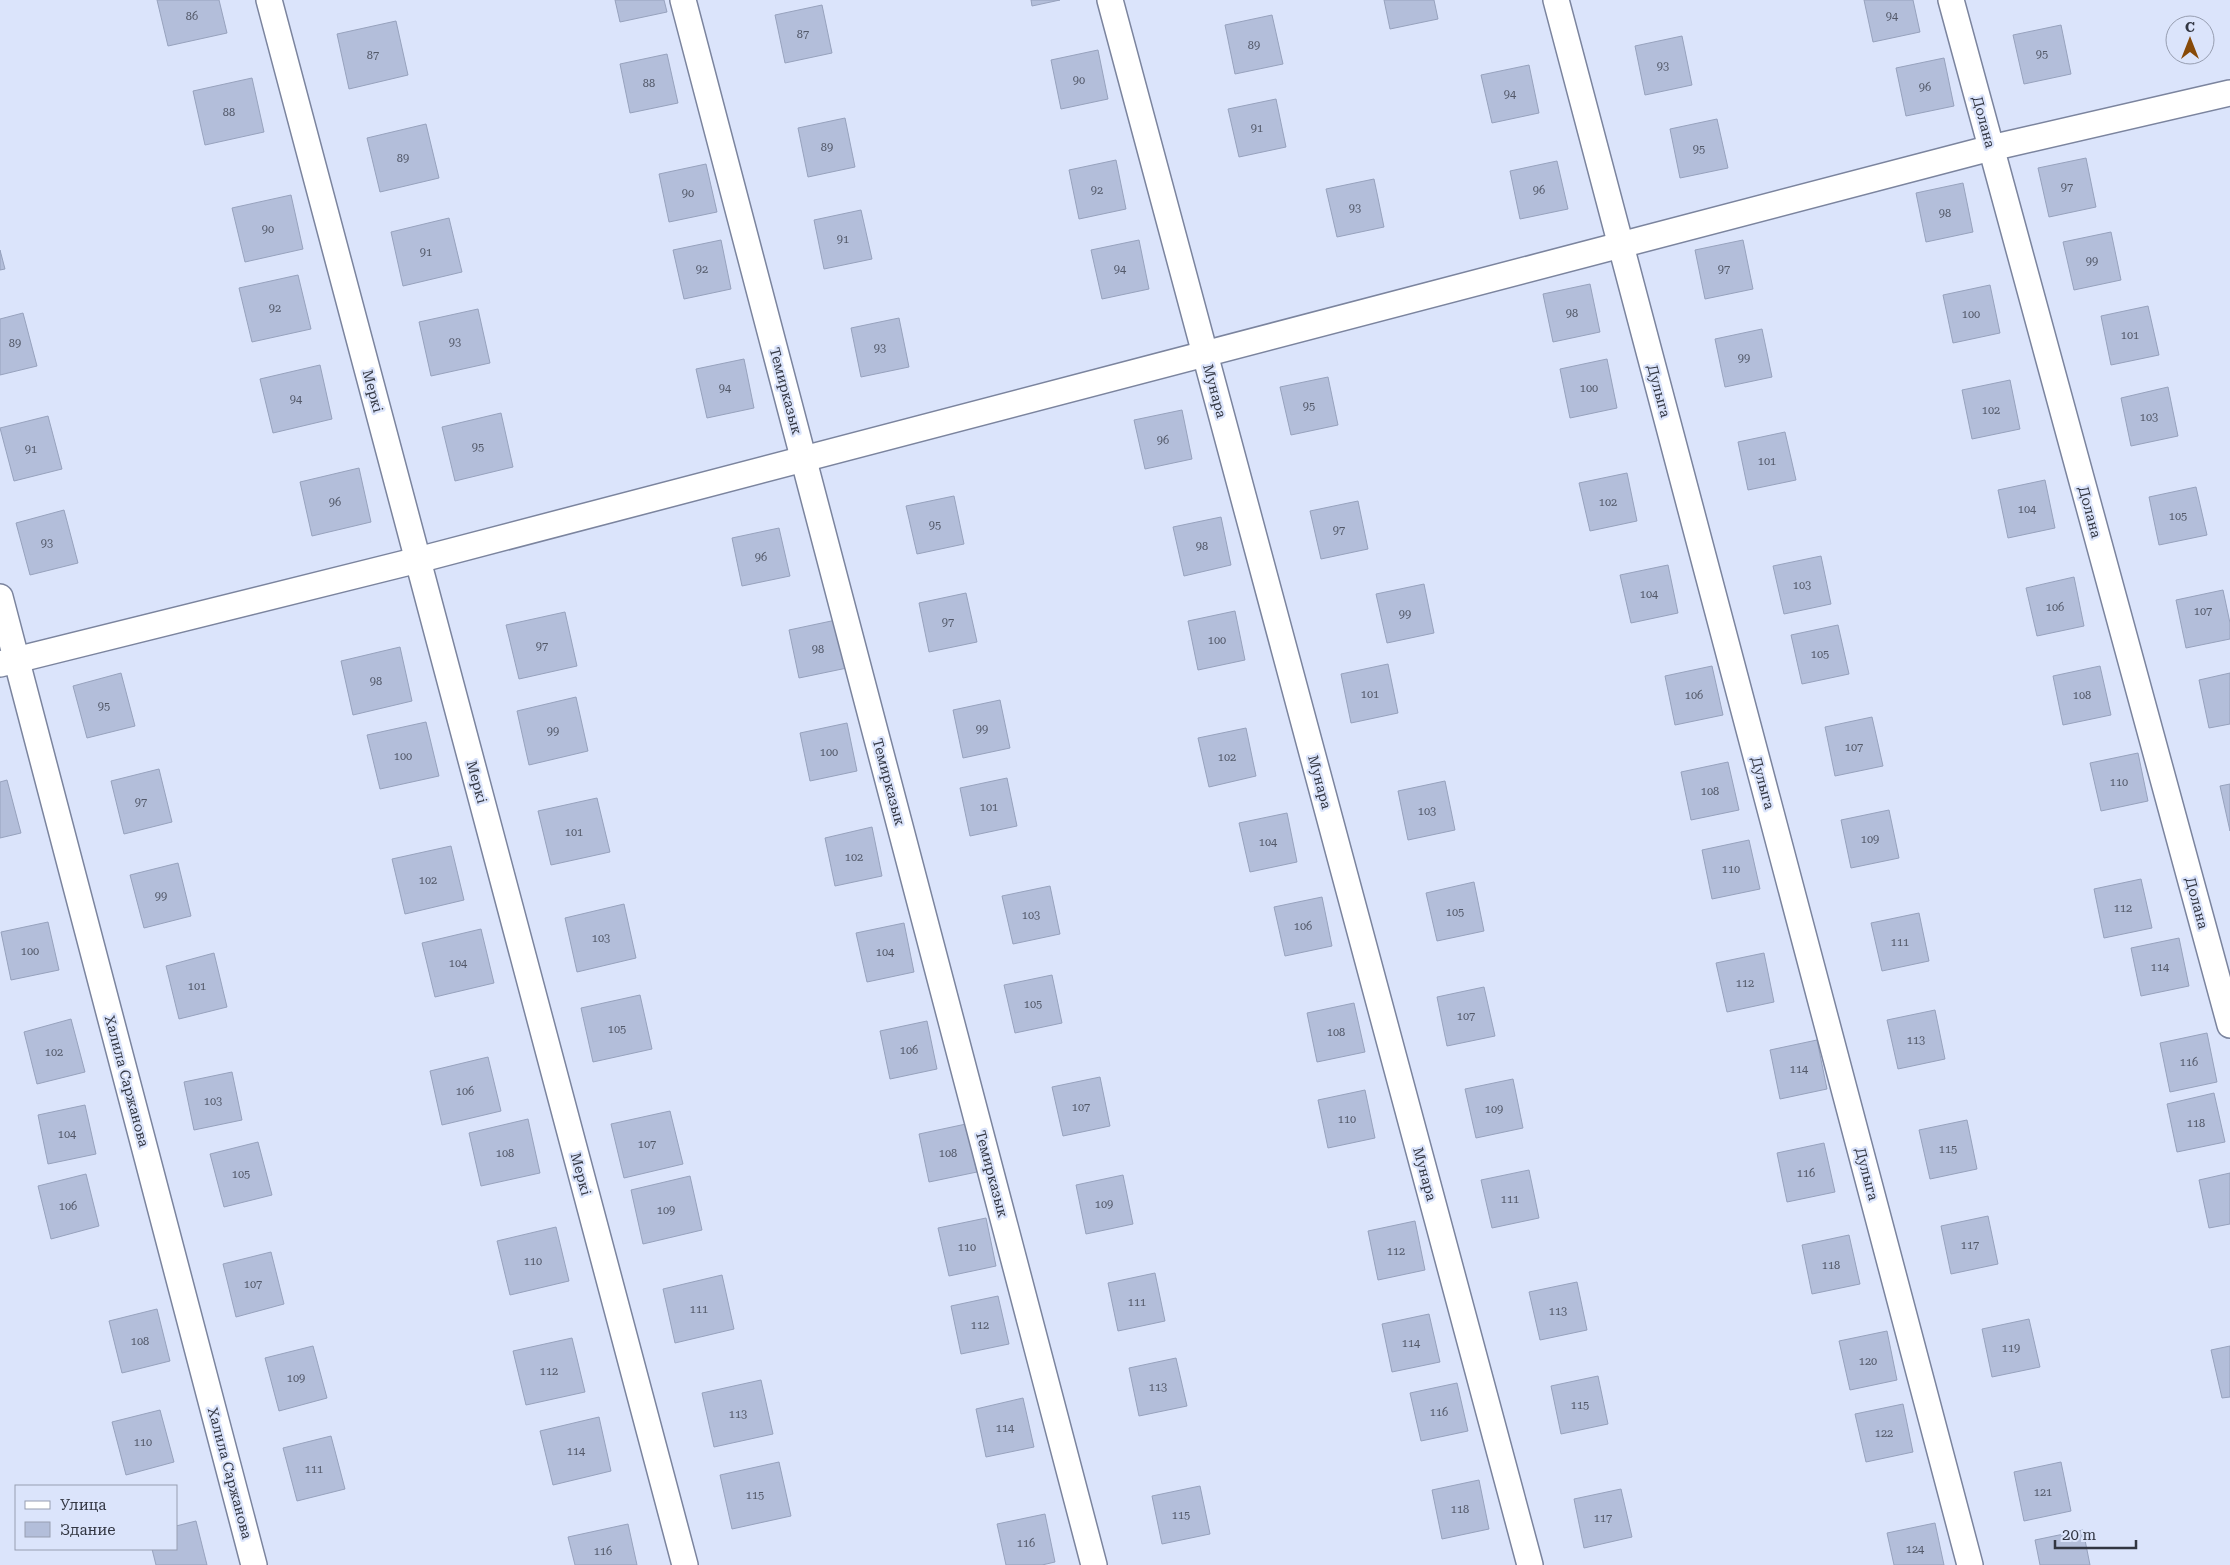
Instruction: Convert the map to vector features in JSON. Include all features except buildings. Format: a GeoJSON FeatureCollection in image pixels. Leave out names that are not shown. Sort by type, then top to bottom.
{"type":"FeatureCollection","features":[{"type":"Feature","properties":{"kind":"street","name":"Меркі"},"geometry":{"type":"LineString","coordinates":[[269,0],[685,1565]]}},
{"type":"Feature","properties":{"kind":"street","name":"Темирказык"},"geometry":{"type":"LineString","coordinates":[[683,0],[1094,1565]]}},
{"type":"Feature","properties":{"kind":"street","name":"Мунара"},"geometry":{"type":"LineString","coordinates":[[1110,0],[1530,1565]]}},
{"type":"Feature","properties":{"kind":"street","name":"Дулыга"},"geometry":{"type":"LineString","coordinates":[[1556,0],[1970,1565]]}},
{"type":"Feature","properties":{"kind":"street","name":"Долана"},"geometry":{"type":"LineString","coordinates":[[1951,0],[2230,1025]]}},
{"type":"Feature","properties":{"kind":"street"},"geometry":{"type":"LineString","coordinates":[[8,662],[418,560],[1991,148],[2230,93]]}},
{"type":"Feature","properties":{"kind":"street","name":"Халила Саржанова"},"geometry":{"type":"LineString","coordinates":[[0,597],[8,662],[254,1565]]}}]}
